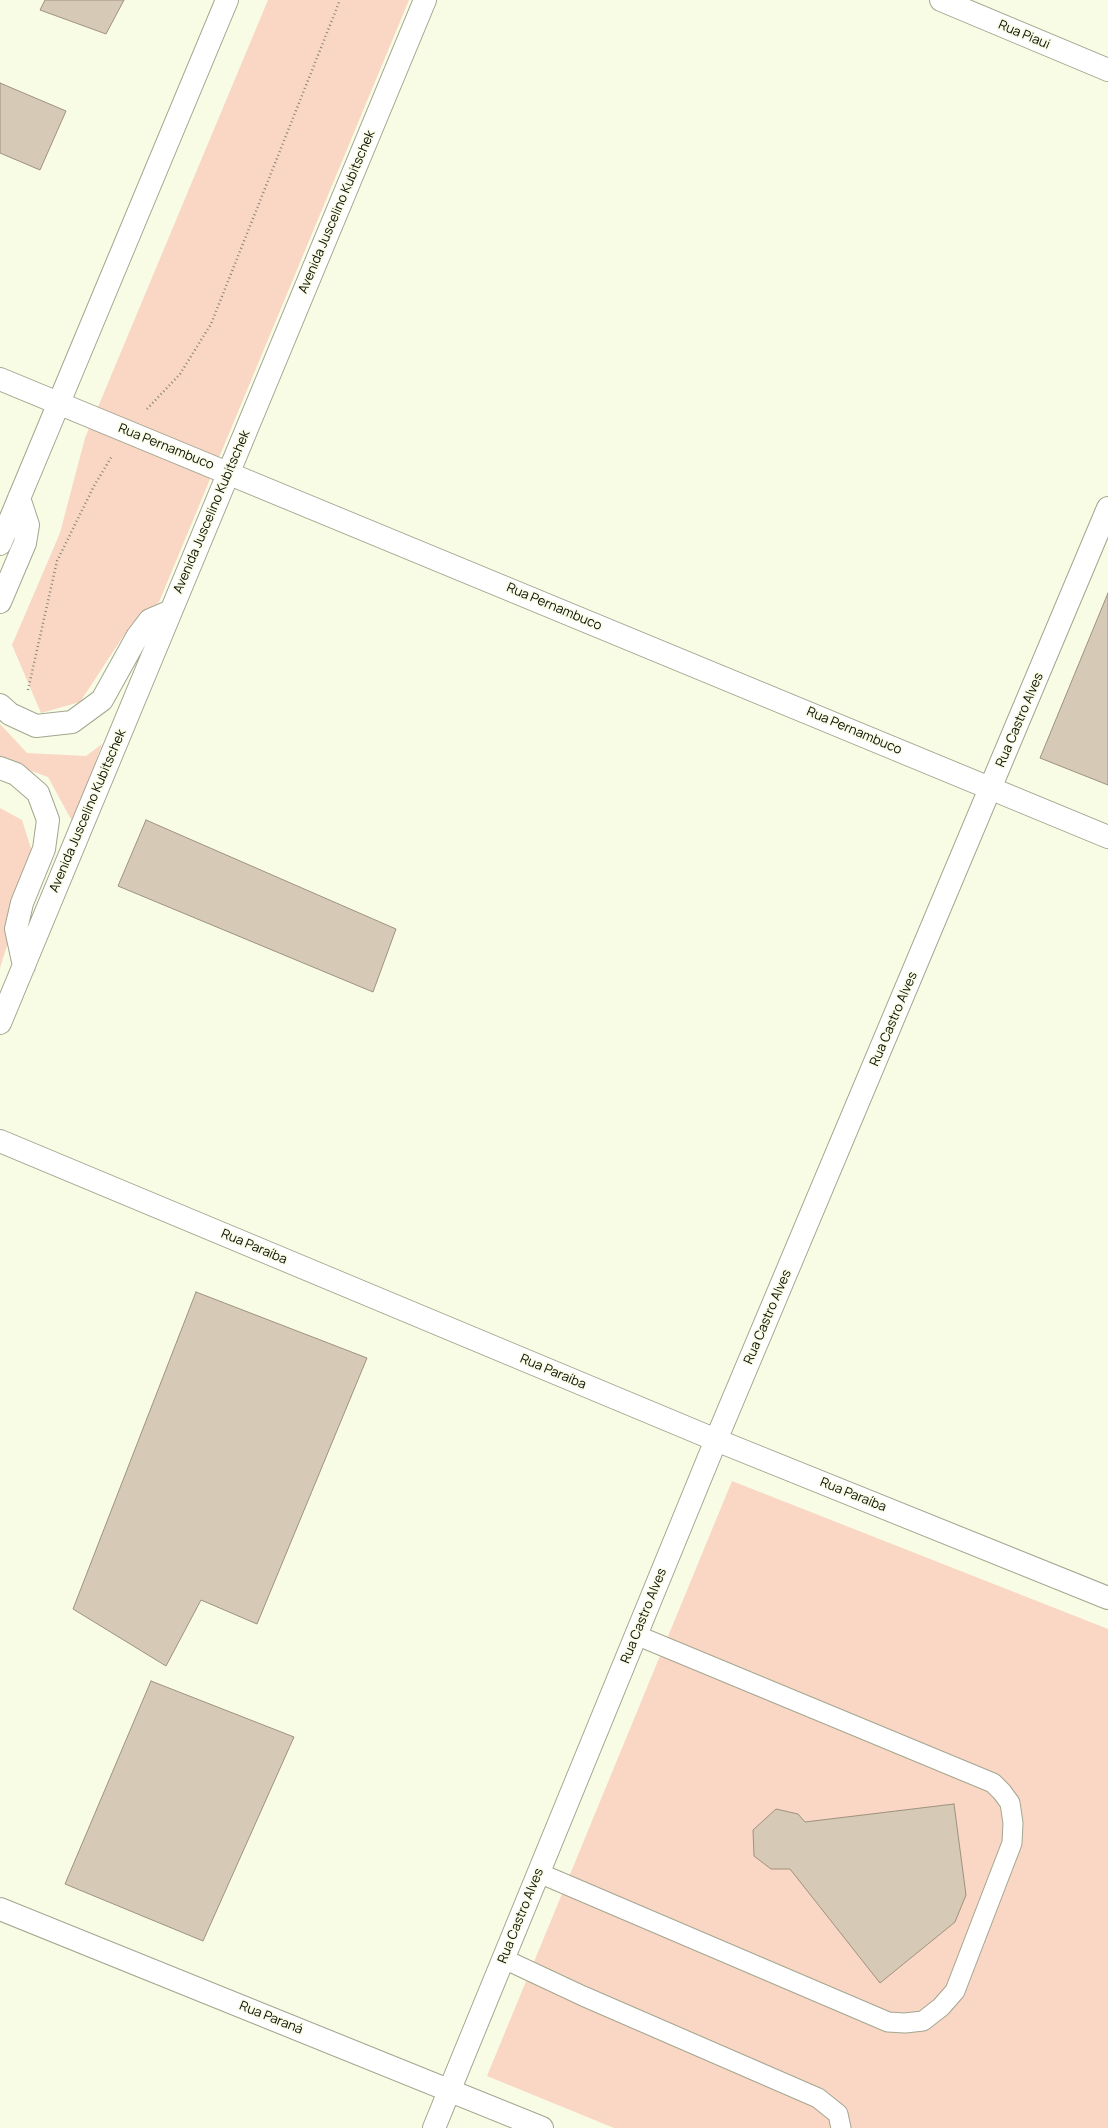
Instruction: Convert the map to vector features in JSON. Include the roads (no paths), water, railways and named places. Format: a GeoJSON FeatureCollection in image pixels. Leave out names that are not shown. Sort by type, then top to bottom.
{"type":"FeatureCollection","features":[{"type":"Feature","properties":{"kind":"street"},"geometry":{"type":"LineString","coordinates":[[0,544],[227,0]]}},
{"type":"Feature","properties":{"kind":"street","name":"Avenida Juscelino Kubitschek"},"geometry":{"type":"LineString","coordinates":[[0,1023],[425,0]]}},
{"type":"Feature","properties":{"kind":"street","name":"Rua Piaui"},"geometry":{"type":"LineString","coordinates":[[941,0],[1108,70]]}},
{"type":"Feature","properties":{"kind":"street","name":"Rua Pernambuco"},"geometry":{"type":"LineString","coordinates":[[0,379],[229,472],[1108,837]]}},
{"type":"Feature","properties":{"kind":"street"},"geometry":{"type":"LineString","coordinates":[[0,602],[25,543],[28,525],[19,498]]}},
{"type":"Feature","properties":{"kind":"street","name":"Rua Castro Alves"},"geometry":{"type":"LineString","coordinates":[[434,2128],[716,1440],[992,788],[1108,508]]}},
{"type":"Feature","properties":{"kind":"street"},"geometry":{"type":"LineString","coordinates":[[0,705],[10,714],[36,726],[72,722],[102,700],[137,637],[150,620],[171,611]]}},
{"type":"Feature","properties":{"kind":"street"},"geometry":{"type":"LineString","coordinates":[[0,768],[16,774],[38,793],[48,820],[44,849],[22,903],[16,929],[24,966]]}},
{"type":"Feature","properties":{"kind":"street","name":"Rua Paraíba"},"geometry":{"type":"LineString","coordinates":[[0,1141],[716,1440],[1108,1598]]}},
{"type":"Feature","properties":{"kind":"street","name":"Rua Paraná"},"geometry":{"type":"LineString","coordinates":[[0,1909],[542,2128]]}},
{"type":"Feature","properties":{"kind":"lane"},"geometry":{"type":"LineString","coordinates":[[539,1873],[888,2022],[905,2023],[922,2021],[941,2007],[955,1991],[1012,1843],[1013,1823],[1010,1803],[1002,1792],[993,1783],[636,1635]]}},
{"type":"Feature","properties":{"kind":"lane"},"geometry":{"type":"LineString","coordinates":[[504,1959],[583,1996],[818,2098],[838,2114],[841,2128]]}}]}
